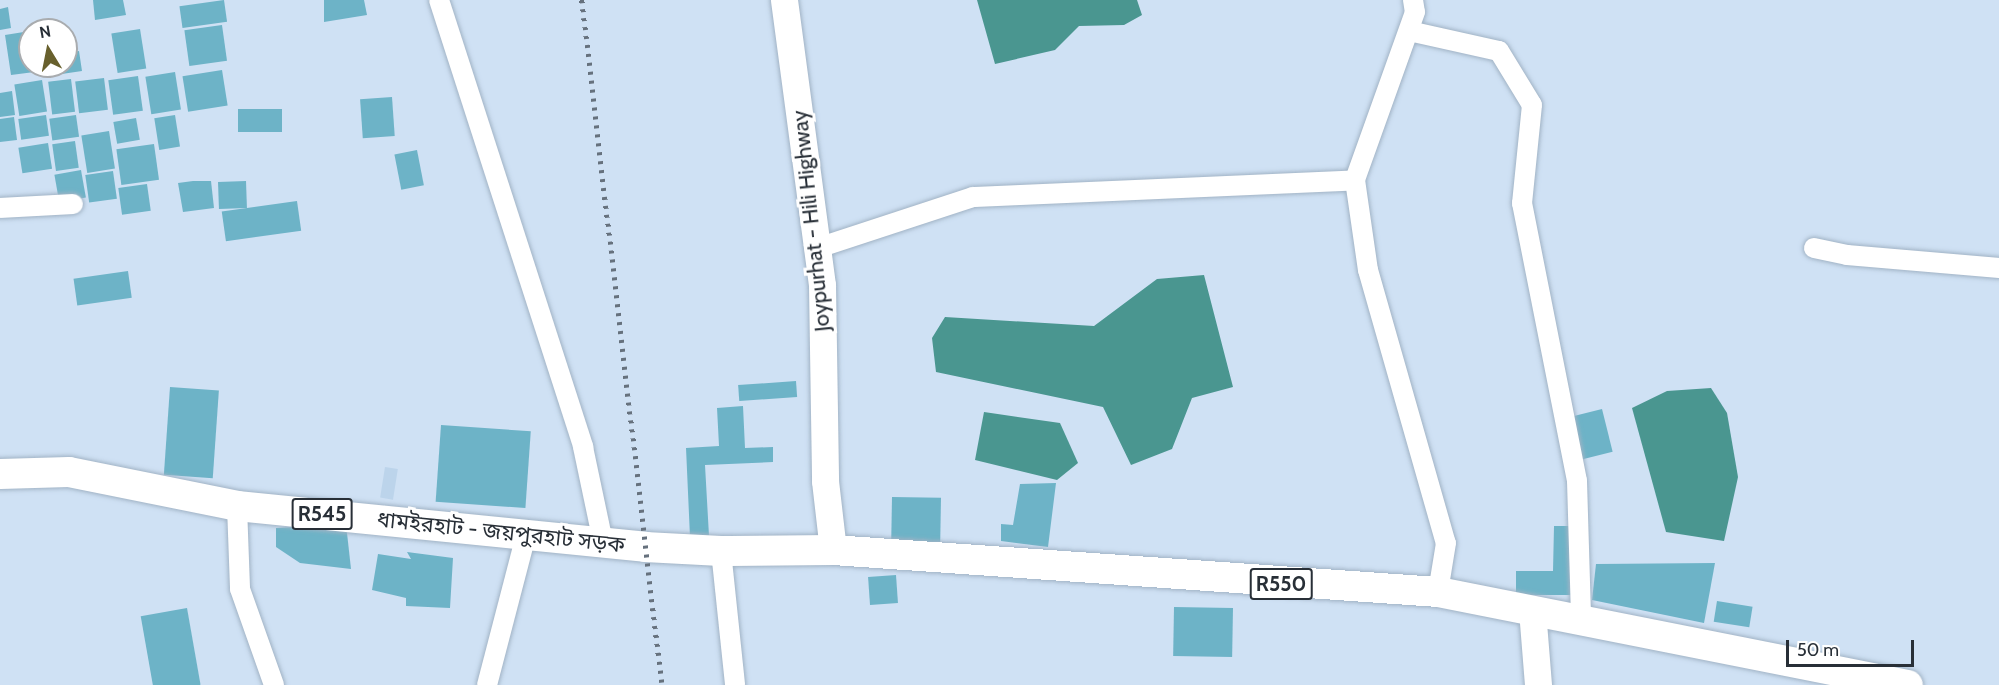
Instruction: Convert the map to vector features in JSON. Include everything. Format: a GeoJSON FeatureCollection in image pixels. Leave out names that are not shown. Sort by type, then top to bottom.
{"type":"FeatureCollection","features":[{"type":"Feature","properties":{"kind":"main road","name":"Joypurhat - Hili Highway"},"geometry":{"type":"LineString","coordinates":[[784,0],[806,141],[815,249],[822,285],[825,482],[833,550]]}},
{"type":"Feature","properties":{"kind":"main road","name":"ধামইরহাট - জয়পুরহাট সড়ক"},"geometry":{"type":"LineString","coordinates":[[0,474],[69,472],[237,506],[645,547]]}},
{"type":"Feature","properties":{"kind":"main road","name":"R550"},"geometry":{"type":"LineString","coordinates":[[645,547],[721,551],[833,550],[1438,592],[1908,685]]}},
{"type":"Feature","properties":{"kind":"main road"},"geometry":{"type":"LineString","coordinates":[[1532,610],[1538,685]]}},
{"type":"Feature","properties":{"kind":"street"},"geometry":{"type":"LineString","coordinates":[[439,0],[584,447],[603,542]]}},
{"type":"Feature","properties":{"kind":"street"},"geometry":{"type":"LineString","coordinates":[[1413,0],[1415,12],[1409,31],[1355,180],[1368,270],[1446,543],[1438,592]]}},
{"type":"Feature","properties":{"kind":"street"},"geometry":{"type":"LineString","coordinates":[[1409,31],[1499,51],[1532,105],[1521,203],[1577,482],[1581,619]]}},
{"type":"Feature","properties":{"kind":"street"},"geometry":{"type":"LineString","coordinates":[[815,249],[973,197],[1355,180]]}},
{"type":"Feature","properties":{"kind":"street"},"geometry":{"type":"LineString","coordinates":[[0,208],[73,204]]}},
{"type":"Feature","properties":{"kind":"street"},"geometry":{"type":"LineString","coordinates":[[1814,248],[1847,255],[1999,268]]}},
{"type":"Feature","properties":{"kind":"street"},"geometry":{"type":"LineString","coordinates":[[237,506],[240,589],[274,685]]}},
{"type":"Feature","properties":{"kind":"street"},"geometry":{"type":"LineString","coordinates":[[487,685],[526,535]]}},
{"type":"Feature","properties":{"kind":"street"},"geometry":{"type":"LineString","coordinates":[[721,551],[735,685]]}},
{"type":"Feature","properties":{"kind":"shaded area"},"geometry":{"type":"Polygon","coordinates":[[[977,0],[1137,0],[1142,15],[1124,25],[1079,26],[1055,50],[995,64],[977,0]]]}},
{"type":"Feature","properties":{"kind":"shaded area"},"geometry":{"type":"Polygon","coordinates":[[[1204,275],[1233,387],[1192,398],[1172,449],[1131,465],[1103,407],[936,372],[932,338],[945,317],[1094,326],[1157,279],[1204,275]]]}},
{"type":"Feature","properties":{"kind":"shaded area"},"geometry":{"type":"Polygon","coordinates":[[[1711,388],[1727,413],[1738,477],[1724,541],[1666,532],[1632,408],[1667,391],[1711,388]]]}},
{"type":"Feature","properties":{"kind":"shaded area"},"geometry":{"type":"Polygon","coordinates":[[[984,412],[1060,423],[1078,463],[1057,480],[975,460],[984,412]]]}},
{"type":"Feature","properties":{"kind":"shaded area"},"geometry":{"type":"Polygon","coordinates":[[[385,467],[398,469],[393,500],[380,498],[385,467]]]}},
{"type":"Feature","properties":{"kind":"building"},"geometry":{"type":"Polygon","coordinates":[[[93,0],[123,0],[126,15],[95,20],[93,0]]]}},
{"type":"Feature","properties":{"kind":"building"},"geometry":{"type":"Polygon","coordinates":[[[224,0],[227,22],[182,28],[179,6],[224,0]]]}},
{"type":"Feature","properties":{"kind":"building"},"geometry":{"type":"Polygon","coordinates":[[[324,0],[364,0],[367,15],[324,22],[324,0]]]}},
{"type":"Feature","properties":{"kind":"building"},"geometry":{"type":"Polygon","coordinates":[[[8,7],[11,28],[0,30],[0,9],[8,7]]]}},
{"type":"Feature","properties":{"kind":"building"},"geometry":{"type":"Polygon","coordinates":[[[222,25],[227,61],[189,66],[184,30],[222,25]]]}},
{"type":"Feature","properties":{"kind":"building"},"geometry":{"type":"Polygon","coordinates":[[[140,29],[146,69],[118,73],[111,34],[140,29]]]}},
{"type":"Feature","properties":{"kind":"building"},"geometry":{"type":"Polygon","coordinates":[[[18,33],[18,74],[11,75],[5,35],[18,33]]]}},
{"type":"Feature","properties":{"kind":"building"},"geometry":{"type":"Polygon","coordinates":[[[78,51],[82,71],[78,72],[78,51]]]}},
{"type":"Feature","properties":{"kind":"building"},"geometry":{"type":"Polygon","coordinates":[[[222,70],[228,106],[188,112],[182,76],[222,70]]]}},
{"type":"Feature","properties":{"kind":"building"},"geometry":{"type":"Polygon","coordinates":[[[175,72],[181,110],[151,114],[145,77],[175,72]]]}},
{"type":"Feature","properties":{"kind":"building"},"geometry":{"type":"Polygon","coordinates":[[[138,76],[143,111],[113,115],[108,80],[138,76]]]}},
{"type":"Feature","properties":{"kind":"building"},"geometry":{"type":"Polygon","coordinates":[[[104,78],[108,110],[79,113],[75,82],[104,78]]]}},
{"type":"Feature","properties":{"kind":"building"},"geometry":{"type":"Polygon","coordinates":[[[71,79],[75,112],[52,115],[48,82],[71,79]]]}},
{"type":"Feature","properties":{"kind":"building"},"geometry":{"type":"Polygon","coordinates":[[[42,80],[47,112],[19,116],[14,84],[42,80]]]}},
{"type":"Feature","properties":{"kind":"building"},"geometry":{"type":"Polygon","coordinates":[[[12,91],[15,115],[0,117],[0,93],[12,91]]]}},
{"type":"Feature","properties":{"kind":"building"},"geometry":{"type":"Polygon","coordinates":[[[392,97],[395,136],[363,138],[360,99],[392,97]]]}},
{"type":"Feature","properties":{"kind":"building"},"geometry":{"type":"Polygon","coordinates":[[[238,109],[282,109],[282,132],[238,132],[238,109]]]}},
{"type":"Feature","properties":{"kind":"building"},"geometry":{"type":"Polygon","coordinates":[[[46,115],[49,136],[21,140],[18,119],[46,115]]]}},
{"type":"Feature","properties":{"kind":"building"},"geometry":{"type":"Polygon","coordinates":[[[76,115],[79,137],[52,141],[49,119],[76,115]]]}},
{"type":"Feature","properties":{"kind":"building"},"geometry":{"type":"Polygon","coordinates":[[[175,115],[180,147],[159,150],[154,118],[175,115]]]}},
{"type":"Feature","properties":{"kind":"building"},"geometry":{"type":"Polygon","coordinates":[[[14,117],[17,140],[0,142],[0,119],[14,117]]]}},
{"type":"Feature","properties":{"kind":"building"},"geometry":{"type":"Polygon","coordinates":[[[136,118],[140,140],[117,144],[113,122],[136,118]]]}},
{"type":"Feature","properties":{"kind":"building"},"geometry":{"type":"Polygon","coordinates":[[[109,131],[115,169],[87,173],[81,135],[109,131]]]}},
{"type":"Feature","properties":{"kind":"building"},"geometry":{"type":"Polygon","coordinates":[[[75,141],[79,168],[56,171],[52,144],[75,141]]]}},
{"type":"Feature","properties":{"kind":"building"},"geometry":{"type":"Polygon","coordinates":[[[48,143],[52,169],[22,173],[18,148],[48,143]]]}},
{"type":"Feature","properties":{"kind":"building"},"geometry":{"type":"Polygon","coordinates":[[[154,144],[159,180],[121,185],[116,149],[154,144]]]}},
{"type":"Feature","properties":{"kind":"building"},"geometry":{"type":"Polygon","coordinates":[[[417,150],[424,185],[401,190],[394,154],[417,150]]]}},
{"type":"Feature","properties":{"kind":"building"},"geometry":{"type":"Polygon","coordinates":[[[81,170],[86,198],[59,202],[54,175],[81,170]]]}},
{"type":"Feature","properties":{"kind":"building"},"geometry":{"type":"Polygon","coordinates":[[[113,171],[117,199],[89,203],[85,175],[113,171]]]}},
{"type":"Feature","properties":{"kind":"building"},"geometry":{"type":"Polygon","coordinates":[[[211,181],[214,208],[183,212],[178,183],[211,181]]]}},
{"type":"Feature","properties":{"kind":"building"},"geometry":{"type":"Polygon","coordinates":[[[246,181],[247,208],[219,209],[218,182],[246,181]]]}},
{"type":"Feature","properties":{"kind":"building"},"geometry":{"type":"Polygon","coordinates":[[[147,184],[151,211],[122,215],[118,188],[147,184]]]}},
{"type":"Feature","properties":{"kind":"building"},"geometry":{"type":"Polygon","coordinates":[[[297,201],[301,231],[226,241],[222,212],[297,201]]]}},
{"type":"Feature","properties":{"kind":"building"},"geometry":{"type":"Polygon","coordinates":[[[128,271],[132,298],[77,305],[74,279],[128,271]]]}},
{"type":"Feature","properties":{"kind":"building"},"geometry":{"type":"Polygon","coordinates":[[[796,381],[797,397],[739,401],[738,385],[796,381]]]}},
{"type":"Feature","properties":{"kind":"building"},"geometry":{"type":"Polygon","coordinates":[[[170,387],[219,390],[213,478],[164,475],[170,387]]]}},
{"type":"Feature","properties":{"kind":"building"},"geometry":{"type":"Polygon","coordinates":[[[743,406],[745,448],[773,447],[773,462],[705,465],[709,536],[690,537],[686,448],[719,446],[717,408],[743,406]]]}},
{"type":"Feature","properties":{"kind":"building"},"geometry":{"type":"Polygon","coordinates":[[[1602,409],[1613,452],[1580,460],[1569,417],[1602,409]]]}},
{"type":"Feature","properties":{"kind":"building"},"geometry":{"type":"Polygon","coordinates":[[[441,425],[531,431],[525,508],[436,502],[441,425]]]}},
{"type":"Feature","properties":{"kind":"building"},"geometry":{"type":"Polygon","coordinates":[[[1056,483],[1048,547],[1001,541],[1001,524],[1013,525],[1020,484],[1056,483]]]}},
{"type":"Feature","properties":{"kind":"building"},"geometry":{"type":"Polygon","coordinates":[[[892,497],[941,498],[940,549],[891,548],[892,497]]]}},
{"type":"Feature","properties":{"kind":"building"},"geometry":{"type":"Polygon","coordinates":[[[346,524],[351,569],[300,563],[276,547],[276,528],[346,524]]]}},
{"type":"Feature","properties":{"kind":"building"},"geometry":{"type":"Polygon","coordinates":[[[1554,526],[1575,526],[1574,595],[1516,595],[1516,571],[1553,571],[1554,526]]]}},
{"type":"Feature","properties":{"kind":"building"},"geometry":{"type":"Polygon","coordinates":[[[407,552],[453,558],[450,608],[406,606],[406,598],[372,590],[378,554],[411,559],[407,552]]]}},
{"type":"Feature","properties":{"kind":"building"},"geometry":{"type":"Polygon","coordinates":[[[1715,563],[1704,623],[1592,600],[1596,564],[1715,563]]]}},
{"type":"Feature","properties":{"kind":"building"},"geometry":{"type":"Polygon","coordinates":[[[896,575],[898,603],[870,605],[868,577],[896,575]]]}},
{"type":"Feature","properties":{"kind":"building"},"geometry":{"type":"Polygon","coordinates":[[[1717,601],[1753,607],[1749,627],[1714,622],[1717,601]]]}},
{"type":"Feature","properties":{"kind":"building"},"geometry":{"type":"Polygon","coordinates":[[[1174,607],[1233,608],[1232,657],[1173,656],[1174,607]]]}},
{"type":"Feature","properties":{"kind":"building"},"geometry":{"type":"Polygon","coordinates":[[[187,608],[201,685],[153,685],[141,616],[187,608]]]}},
{"type":"Feature","properties":{"kind":"railway"},"geometry":{"type":"LineString","coordinates":[[582,0],[662,685]]}}]}
